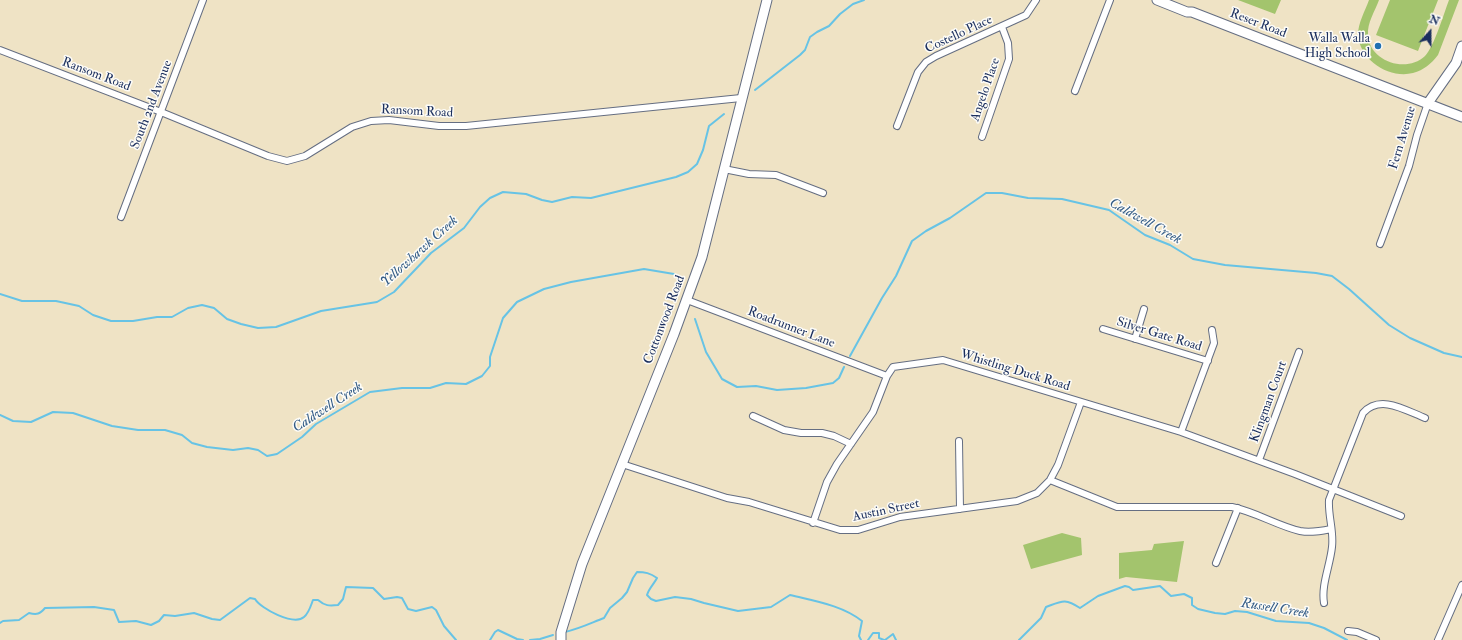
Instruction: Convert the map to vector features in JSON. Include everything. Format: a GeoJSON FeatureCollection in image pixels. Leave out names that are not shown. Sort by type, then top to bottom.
{"type":"FeatureCollection","features":[{"type":"Feature","properties":{"kind":"street","name":"South 2nd Avenue"},"geometry":{"type":"LineString","coordinates":[[121,217],[203,0]]}},
{"type":"Feature","properties":{"kind":"street","name":"Cottonwood Road"},"geometry":{"type":"LineString","coordinates":[[561,640],[561,632],[582,564],[688,300],[702,257],[767,0]]}},
{"type":"Feature","properties":{"kind":"street","name":"Costello Place"},"geometry":{"type":"LineString","coordinates":[[897,126],[918,72],[926,62],[1026,15],[1036,0]]}},
{"type":"Feature","properties":{"kind":"street"},"geometry":{"type":"LineString","coordinates":[[1075,91],[1110,0]]}},
{"type":"Feature","properties":{"kind":"street","name":"Reser Road"},"geometry":{"type":"LineString","coordinates":[[1157,0],[1187,12],[1192,12],[1462,116]]}},
{"type":"Feature","properties":{"kind":"street","name":"Angelo Place"},"geometry":{"type":"LineString","coordinates":[[982,137],[1009,59],[1008,43],[1002,27]]}},
{"type":"Feature","properties":{"kind":"street","name":"Fern Avenue"},"geometry":{"type":"LineString","coordinates":[[1380,244],[1409,166],[1417,135],[1428,103],[1456,63],[1462,46]]}},
{"type":"Feature","properties":{"kind":"street","name":"Ransom Road"},"geometry":{"type":"LineString","coordinates":[[0,50],[161,112],[268,156],[287,161],[305,156],[352,126],[371,121],[389,120],[439,126],[466,126],[741,98]]}},
{"type":"Feature","properties":{"kind":"street"},"geometry":{"type":"LineString","coordinates":[[724,169],[749,174],[776,175],[823,193]]}},
{"type":"Feature","properties":{"kind":"street","name":"Roadrunner Lane"},"geometry":{"type":"LineString","coordinates":[[688,300],[887,376]]}},
{"type":"Feature","properties":{"kind":"street"},"geometry":{"type":"LineString","coordinates":[[1135,339],[1144,309]]}},
{"type":"Feature","properties":{"kind":"street","name":"Silver Gate Road"},"geometry":{"type":"LineString","coordinates":[[1103,329],[1208,361]]}},
{"type":"Feature","properties":{"kind":"street"},"geometry":{"type":"LineString","coordinates":[[1181,432],[1214,343],[1212,330]]}},
{"type":"Feature","properties":{"kind":"street","name":"Klingman Court"},"geometry":{"type":"LineString","coordinates":[[1259,460],[1299,352]]}},
{"type":"Feature","properties":{"kind":"street","name":"Whistling Duck Road"},"geometry":{"type":"LineString","coordinates":[[887,376],[893,367],[943,360],[1181,432],[1259,460],[1401,516]]}},
{"type":"Feature","properties":{"kind":"street"},"geometry":{"type":"LineString","coordinates":[[813,523],[827,482],[873,412],[887,376]]}},
{"type":"Feature","properties":{"kind":"street","name":"Austin Street"},"geometry":{"type":"LineString","coordinates":[[622,464],[727,498],[749,502],[813,523],[840,530],[858,530],[900,517],[1018,501],[1037,493],[1050,480],[1058,465],[1081,402]]}},
{"type":"Feature","properties":{"kind":"street"},"geometry":{"type":"LineString","coordinates":[[1324,603],[1323,592],[1332,547],[1328,511],[1329,500],[1360,419],[1368,408],[1374,404],[1388,404],[1425,418]]}},
{"type":"Feature","properties":{"kind":"street"},"geometry":{"type":"LineString","coordinates":[[753,416],[784,430],[801,433],[822,433],[834,436],[851,444]]}},
{"type":"Feature","properties":{"kind":"street"},"geometry":{"type":"LineString","coordinates":[[959,441],[960,509]]}},
{"type":"Feature","properties":{"kind":"street"},"geometry":{"type":"LineString","coordinates":[[1050,480],[1117,507],[1224,506],[1238,508],[1301,531],[1320,531],[1331,529]]}},
{"type":"Feature","properties":{"kind":"street"},"geometry":{"type":"LineString","coordinates":[[1216,562],[1238,508]]}},
{"type":"Feature","properties":{"kind":"street"},"geometry":{"type":"LineString","coordinates":[[1438,640],[1462,585]]}},
{"type":"Feature","properties":{"kind":"street"},"geometry":{"type":"LineString","coordinates":[[1348,631],[1356,632],[1376,640]]}},
{"type":"Feature","properties":{"kind":"green space"},"geometry":{"type":"Polygon","coordinates":[[[1238,0],[1281,0],[1275,14],[1238,0]]]}},
{"type":"Feature","properties":{"kind":"green space"},"geometry":{"type":"Polygon","coordinates":[[[1369,0],[1379,0],[1369,26],[1368,35],[1370,44],[1381,58],[1399,64],[1408,64],[1425,56],[1435,38],[1449,0],[1459,0],[1438,55],[1430,64],[1417,72],[1404,74],[1395,73],[1378,66],[1364,53],[1358,35],[1359,26],[1369,0]]]}},
{"type":"Feature","properties":{"kind":"green space"},"geometry":{"type":"Polygon","coordinates":[[[1390,0],[1438,0],[1418,51],[1376,35],[1390,0]]]}},
{"type":"Feature","properties":{"kind":"green space"},"geometry":{"type":"Polygon","coordinates":[[[1062,533],[1081,538],[1082,555],[1031,569],[1023,545],[1062,533]]]}},
{"type":"Feature","properties":{"kind":"green space"},"geometry":{"type":"Polygon","coordinates":[[[1184,541],[1177,582],[1126,577],[1119,579],[1119,553],[1152,550],[1154,544],[1184,541]]]}},
{"type":"Feature","properties":{"kind":"waterway","name":"Yellowhawk Creek"},"geometry":{"type":"LineString","coordinates":[[755,90],[800,55],[805,50],[810,37],[829,26],[840,14],[853,4],[864,0]]}},
{"type":"Feature","properties":{"kind":"waterway","name":"Yellowhawk Creek"},"geometry":{"type":"LineString","coordinates":[[0,294],[22,301],[56,301],[79,306],[93,315],[111,321],[133,321],[157,317],[172,317],[188,308],[202,305],[214,308],[227,319],[258,328],[276,327],[321,311],[377,302],[394,292],[431,253],[464,228],[480,207],[490,198],[503,192],[526,194],[552,202],[572,197],[591,198],[676,177],[688,172],[697,164],[703,150],[709,126],[724,114]]}},
{"type":"Feature","properties":{"kind":"waterway","name":"Caldwell Creek"},"geometry":{"type":"LineString","coordinates":[[850,356],[896,276],[912,241],[926,231],[950,218],[986,193],[1002,193],[1028,198],[1062,199],[1109,210],[1145,235],[1170,245],[1193,259],[1225,265],[1316,273],[1332,276],[1349,289],[1389,325],[1410,338],[1444,353],[1462,357]]}},
{"type":"Feature","properties":{"kind":"waterway","name":"Caldwell Creek"},"geometry":{"type":"LineString","coordinates":[[0,415],[13,421],[31,422],[53,412],[73,413],[112,426],[138,430],[165,430],[182,435],[192,443],[207,447],[233,450],[248,448],[258,450],[267,456],[277,454],[302,437],[316,424],[370,392],[402,388],[430,388],[446,383],[466,384],[482,376],[490,366],[490,357],[503,318],[517,302],[544,289],[571,282],[644,269],[674,274]]}},
{"type":"Feature","properties":{"kind":"waterway","name":"Caldwell Creek"},"geometry":{"type":"LineString","coordinates":[[695,319],[706,352],[722,379],[737,387],[756,386],[777,390],[806,388],[833,383],[839,378],[844,367]]}},
{"type":"Feature","properties":{"kind":"waterway","name":"Russell Creek"},"geometry":{"type":"LineString","coordinates":[[565,632],[580,628],[604,618],[610,608],[627,592],[637,572],[640,572],[650,574],[657,578],[647,595],[656,601],[675,597],[691,599],[738,611],[771,607],[790,595],[828,604],[846,611],[862,621],[859,636],[861,640]]}},
{"type":"Feature","properties":{"kind":"waterway","name":"Russell Creek"},"geometry":{"type":"LineString","coordinates":[[1019,640],[1041,618],[1046,607],[1056,603],[1067,602],[1080,608],[1098,596],[1125,586],[1133,590],[1160,586],[1171,596],[1184,594],[1192,598],[1192,605],[1198,609],[1225,614],[1235,611],[1247,612],[1276,621],[1309,623],[1324,628],[1347,640]]}},
{"type":"Feature","properties":{"kind":"waterway","name":"Russell Creek"},"geometry":{"type":"LineString","coordinates":[[0,623],[3,621],[19,620],[29,613],[38,614],[45,608],[94,607],[114,610],[119,622],[136,621],[151,625],[159,621],[164,615],[175,616],[194,613],[220,620],[250,598],[255,599],[258,603],[278,615],[286,618],[299,619],[304,617],[310,609],[313,600],[318,600],[327,605],[338,605],[343,599],[346,587],[373,588],[384,599],[397,597],[402,598],[408,609],[416,611],[432,607],[436,610],[444,626],[456,640]]}},
{"type":"Feature","properties":{"kind":"waterway","name":"Russell Creek"},"geometry":{"type":"LineString","coordinates":[[490,640],[498,630],[517,639],[523,640]]}},
{"type":"Feature","properties":{"kind":"waterway","name":"Russell Creek"},"geometry":{"type":"LineString","coordinates":[[868,640],[873,633],[879,633],[879,638],[884,640]]}},
{"type":"Feature","properties":{"kind":"waterway","name":"Russell Creek"},"geometry":{"type":"LineString","coordinates":[[885,640],[893,634],[896,640]]}},
{"type":"Feature","properties":{"kind":"waterway","name":"Russell Creek"},"geometry":{"type":"LineString","coordinates":[[530,640],[553,635]]}},
{"type":"Feature","properties":{"kind":"place","name":"Walla Walla High School"},"geometry":{"type":"Point","coordinates":[1378,46]}}]}
